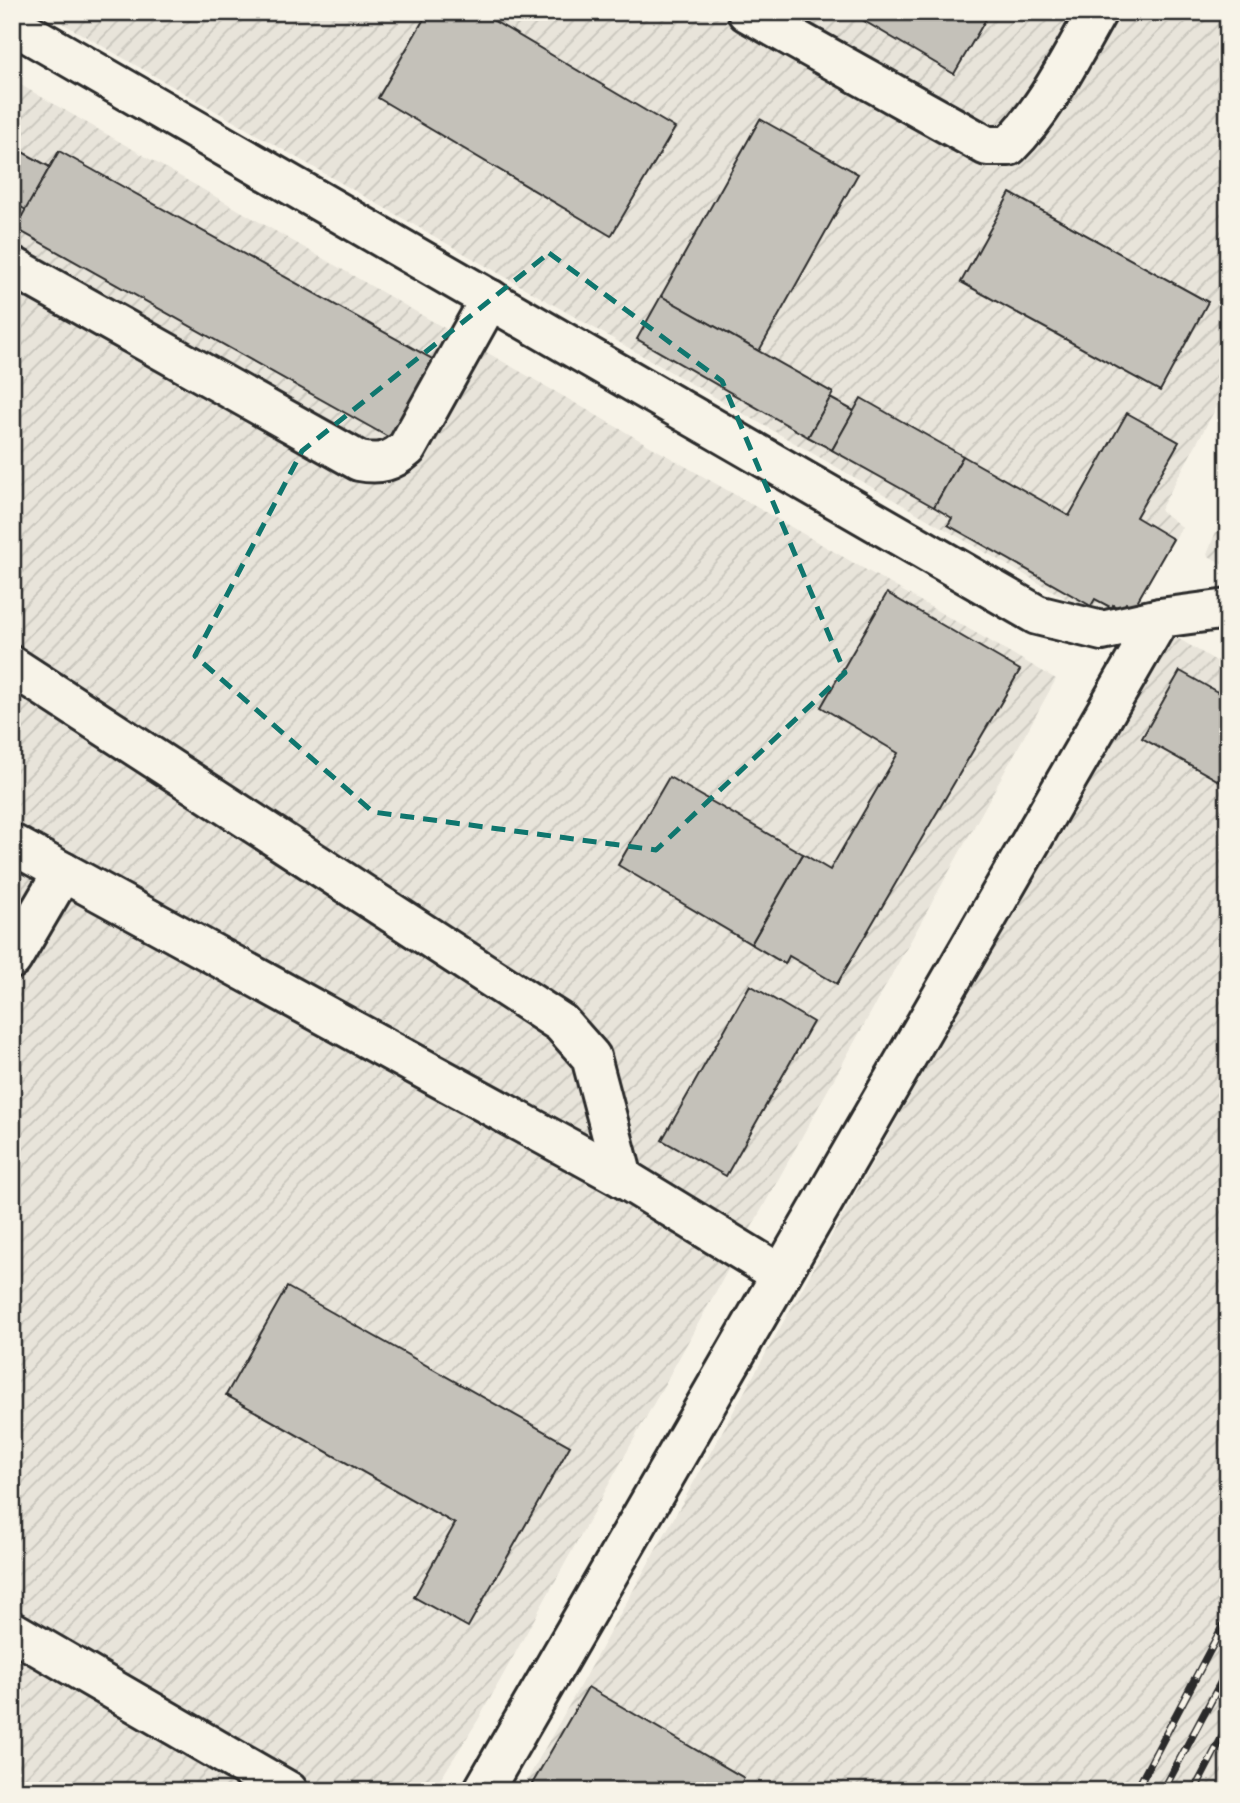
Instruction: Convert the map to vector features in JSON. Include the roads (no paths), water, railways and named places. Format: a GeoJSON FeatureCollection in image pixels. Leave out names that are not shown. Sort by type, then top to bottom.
{"type":"FeatureCollection","features":[{"type":"Feature","properties":{"kind":"lane"},"geometry":{"type":"LineString","coordinates":[[747,12],[986,145],[1009,146],[1031,123],[1045,103],[1097,12]]}},
{"type":"Feature","properties":{"kind":"lane"},"geometry":{"type":"LineString","coordinates":[[12,24],[1037,615],[1102,631],[1160,618],[1228,609]]}},
{"type":"Feature","properties":{"kind":"lane"},"geometry":{"type":"LineString","coordinates":[[12,266],[359,461],[376,464],[393,460],[407,448],[490,299]]}},
{"type":"Feature","properties":{"kind":"lane"},"geometry":{"type":"LineString","coordinates":[[482,1791],[1160,618]]}},
{"type":"Feature","properties":{"kind":"lane"},"geometry":{"type":"LineString","coordinates":[[12,666],[561,1023],[591,1057],[623,1178]]}},
{"type":"Feature","properties":{"kind":"lane"},"geometry":{"type":"LineString","coordinates":[[12,844],[623,1178],[780,1274]]}},
{"type":"Feature","properties":{"kind":"lane"},"geometry":{"type":"LineString","coordinates":[[12,959],[63,872]]}},
{"type":"Feature","properties":{"kind":"lane"},"geometry":{"type":"LineString","coordinates":[[12,1631],[288,1791]]}},
{"type":"Feature","properties":{"kind":"railway"},"geometry":{"type":"LineString","coordinates":[[1136,1791],[1228,1616]]}},
{"type":"Feature","properties":{"kind":"railway"},"geometry":{"type":"LineString","coordinates":[[1163,1791],[1228,1669]]}},
{"type":"Feature","properties":{"kind":"railway"},"geometry":{"type":"LineString","coordinates":[[1194,1791],[1228,1726]]}}]}
